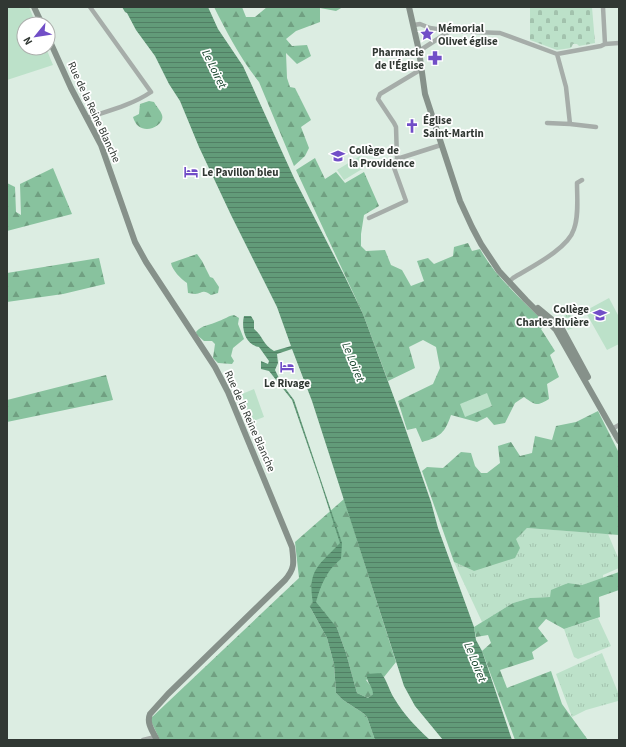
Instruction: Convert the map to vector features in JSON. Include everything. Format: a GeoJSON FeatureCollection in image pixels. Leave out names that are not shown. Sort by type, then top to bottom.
{"type":"FeatureCollection","features":[{"type":"Feature","properties":{"kind":"street"},"geometry":{"type":"LineString","coordinates":[[87,118],[143,98],[151,92],[90,7]]}},
{"type":"Feature","properties":{"kind":"street"},"geometry":{"type":"LineString","coordinates":[[409,7],[414,25],[425,94],[441,145],[459,194],[460,201],[480,244],[499,271],[538,308],[561,327],[617,428],[619,441]]}},
{"type":"Feature","properties":{"kind":"street"},"geometry":{"type":"LineString","coordinates":[[603,7],[605,44]]}},
{"type":"Feature","properties":{"kind":"street"},"geometry":{"type":"LineString","coordinates":[[414,25],[420,24],[430,28],[450,32],[500,33],[557,54],[605,44],[619,43]]}},
{"type":"Feature","properties":{"kind":"street"},"geometry":{"type":"LineString","coordinates":[[418,51],[450,32]]}},
{"type":"Feature","properties":{"kind":"street"},"geometry":{"type":"LineString","coordinates":[[557,54],[566,87],[570,124]]}},
{"type":"Feature","properties":{"kind":"street","name":"Rue de la Reine Blanche"},"geometry":{"type":"LineString","coordinates":[[56,55],[71,88],[101,145],[135,242],[146,262],[215,367],[228,392],[292,547],[294,564],[291,573],[168,694],[150,714],[148,722],[156,738]]}},
{"type":"Feature","properties":{"kind":"street"},"geometry":{"type":"LineString","coordinates":[[369,218],[406,201],[394,165],[397,159],[396,128],[378,100],[380,94],[420,70]]}},
{"type":"Feature","properties":{"kind":"street"},"geometry":{"type":"LineString","coordinates":[[547,123],[596,127]]}},
{"type":"Feature","properties":{"kind":"street"},"geometry":{"type":"LineString","coordinates":[[397,159],[441,145]]}},
{"type":"Feature","properties":{"kind":"street"},"geometry":{"type":"LineString","coordinates":[[510,281],[557,251],[571,238],[576,217],[577,183],[582,180]]}},
{"type":"Feature","properties":{"kind":"street"},"geometry":{"type":"LineString","coordinates":[[143,740],[156,738]]}},
{"type":"Feature","properties":{"kind":"green space"},"geometry":{"type":"Polygon","coordinates":[[[7,7],[29,7],[33,16],[16,16],[16,56],[49,56],[53,65],[7,80],[7,7]]]}},
{"type":"Feature","properties":{"kind":"green space"},"geometry":{"type":"Polygon","coordinates":[[[214,7],[242,7],[246,17],[255,17],[267,7],[343,7],[336,11],[320,8],[320,22],[296,31],[286,39],[292,46],[307,45],[311,56],[297,64],[286,53],[287,78],[290,87],[295,88],[311,120],[301,127],[309,148],[305,156],[294,166],[259,82],[235,46],[214,7]]]}},
{"type":"Feature","properties":{"kind":"green space"},"geometry":{"type":"Polygon","coordinates":[[[530,7],[592,7],[595,43],[579,46],[577,44],[573,44],[571,48],[557,50],[530,40],[530,7]]]}},
{"type":"Feature","properties":{"kind":"green space"},"geometry":{"type":"Polygon","coordinates":[[[149,101],[154,102],[162,115],[162,119],[156,126],[146,129],[141,128],[136,124],[133,117],[139,114],[140,104],[149,101]]]}},
{"type":"Feature","properties":{"kind":"green space"},"geometry":{"type":"Polygon","coordinates":[[[360,156],[367,166],[344,180],[337,170],[360,156]]]}},
{"type":"Feature","properties":{"kind":"green space"},"geometry":{"type":"Polygon","coordinates":[[[315,158],[325,179],[336,172],[345,183],[364,172],[379,206],[364,215],[361,246],[366,251],[385,250],[391,265],[402,270],[411,286],[424,281],[417,261],[428,258],[434,264],[453,256],[454,247],[468,243],[472,251],[480,249],[494,270],[546,324],[541,329],[555,351],[550,355],[559,377],[547,384],[549,399],[542,403],[536,404],[524,397],[515,403],[505,423],[494,425],[487,417],[477,422],[451,415],[444,430],[438,436],[422,442],[416,428],[407,430],[398,401],[433,384],[440,368],[436,347],[423,340],[409,347],[415,368],[388,381],[363,314],[296,170],[315,158]]]}},
{"type":"Feature","properties":{"kind":"green space"},"geometry":{"type":"Polygon","coordinates":[[[53,168],[72,214],[7,231],[7,183],[15,187],[16,212],[21,215],[20,184],[53,168]]]}},
{"type":"Feature","properties":{"kind":"green space"},"geometry":{"type":"Polygon","coordinates":[[[197,254],[210,277],[213,278],[219,287],[218,293],[211,295],[205,292],[195,294],[188,293],[187,283],[173,269],[171,263],[197,254]]]}},
{"type":"Feature","properties":{"kind":"green space"},"geometry":{"type":"Polygon","coordinates":[[[99,258],[105,284],[63,294],[7,302],[7,273],[99,258]]]}},
{"type":"Feature","properties":{"kind":"green space"},"geometry":{"type":"Polygon","coordinates":[[[609,298],[619,317],[619,344],[607,350],[585,311],[609,298]]]}},
{"type":"Feature","properties":{"kind":"green space"},"geometry":{"type":"Polygon","coordinates":[[[234,315],[239,318],[238,324],[244,339],[233,348],[231,356],[234,361],[232,364],[218,363],[213,358],[215,344],[212,341],[204,341],[197,335],[196,332],[203,326],[234,315]]]}},
{"type":"Feature","properties":{"kind":"green space"},"geometry":{"type":"Polygon","coordinates":[[[565,315],[570,315],[574,318],[576,324],[573,328],[568,330],[561,319],[565,315]]]}},
{"type":"Feature","properties":{"kind":"green space"},"geometry":{"type":"Polygon","coordinates":[[[106,375],[113,400],[7,422],[7,400],[106,375]]]}},
{"type":"Feature","properties":{"kind":"green space"},"geometry":{"type":"Polygon","coordinates":[[[254,389],[264,417],[251,422],[242,394],[254,389]]]}},
{"type":"Feature","properties":{"kind":"green space"},"geometry":{"type":"Polygon","coordinates":[[[487,393],[492,406],[465,417],[460,404],[487,393]]]}},
{"type":"Feature","properties":{"kind":"green space"},"geometry":{"type":"Polygon","coordinates":[[[598,411],[619,453],[619,535],[527,528],[516,539],[520,548],[515,558],[474,571],[454,562],[422,471],[427,467],[443,468],[461,452],[471,453],[475,466],[481,473],[487,473],[500,463],[498,446],[511,442],[520,456],[532,453],[535,436],[552,440],[556,426],[576,422],[598,411]]]}},
{"type":"Feature","properties":{"kind":"green space"},"geometry":{"type":"Polygon","coordinates":[[[344,499],[396,662],[384,677],[380,673],[366,680],[373,689],[373,694],[368,698],[357,693],[346,653],[337,628],[310,607],[327,638],[334,664],[336,693],[343,700],[367,717],[375,740],[160,740],[150,719],[299,578],[295,542],[344,499]]]}},
{"type":"Feature","properties":{"kind":"green space"},"geometry":{"type":"Polygon","coordinates":[[[527,528],[608,534],[619,560],[619,568],[603,575],[603,578],[582,585],[567,583],[550,597],[530,598],[513,603],[482,622],[454,562],[474,571],[527,528]]]}},
{"type":"Feature","properties":{"kind":"green space"},"geometry":{"type":"Polygon","coordinates":[[[619,572],[619,590],[599,597],[600,617],[564,629],[546,619],[538,628],[548,641],[532,652],[534,659],[500,670],[507,688],[551,671],[562,704],[588,740],[515,740],[482,651],[491,643],[488,635],[476,637],[474,627],[513,603],[530,598],[550,597],[551,590],[568,583],[582,585],[619,572]]]}},
{"type":"Feature","properties":{"kind":"green space"},"geometry":{"type":"Polygon","coordinates":[[[598,618],[611,646],[578,659],[574,657],[564,629],[598,618]]]}},
{"type":"Feature","properties":{"kind":"green space"},"geometry":{"type":"Polygon","coordinates":[[[602,653],[619,695],[619,702],[618,701],[586,710],[572,717],[556,674],[602,653]]]}},
{"type":"Feature","properties":{"kind":"water","name":"Le Loiret"},"geometry":{"type":"Polygon","coordinates":[[[122,7],[208,7],[218,29],[243,66],[294,178],[363,314],[431,502],[438,528],[474,627],[476,640],[482,651],[512,740],[443,740],[415,706],[404,686],[312,401],[292,349],[277,354],[278,363],[275,370],[282,384],[294,400],[342,543],[341,559],[336,563],[325,578],[316,602],[337,628],[346,653],[357,693],[368,698],[373,694],[367,674],[381,673],[402,710],[430,740],[375,740],[367,717],[343,700],[336,693],[334,664],[327,638],[310,607],[313,603],[313,575],[321,563],[340,543],[292,400],[269,371],[261,369],[261,361],[268,364],[269,361],[259,347],[254,346],[247,339],[243,326],[244,316],[251,316],[254,321],[254,329],[270,349],[274,351],[291,346],[277,307],[231,215],[199,147],[180,101],[169,84],[155,56],[136,30],[122,7]]]}},
{"type":"Feature","properties":{"kind":"place","name":"Mémorial Olivet église"},"geometry":{"type":"Point","coordinates":[427,34]}},
{"type":"Feature","properties":{"kind":"place","name":"Pharmacie de l'Église"},"geometry":{"type":"Point","coordinates":[435,58]}},
{"type":"Feature","properties":{"kind":"place","name":"Église Saint-Martin"},"geometry":{"type":"Point","coordinates":[412,126]}},
{"type":"Feature","properties":{"kind":"place","name":"Collège de la Providence"},"geometry":{"type":"Point","coordinates":[338,156]}},
{"type":"Feature","properties":{"kind":"place","name":"Le Pavillon bleu"},"geometry":{"type":"Point","coordinates":[191,172]}},
{"type":"Feature","properties":{"kind":"place","name":"Collège Charles Rivière"},"geometry":{"type":"Point","coordinates":[600,315]}},
{"type":"Feature","properties":{"kind":"place","name":"Le Rivage"},"geometry":{"type":"Point","coordinates":[287,367]}}]}
